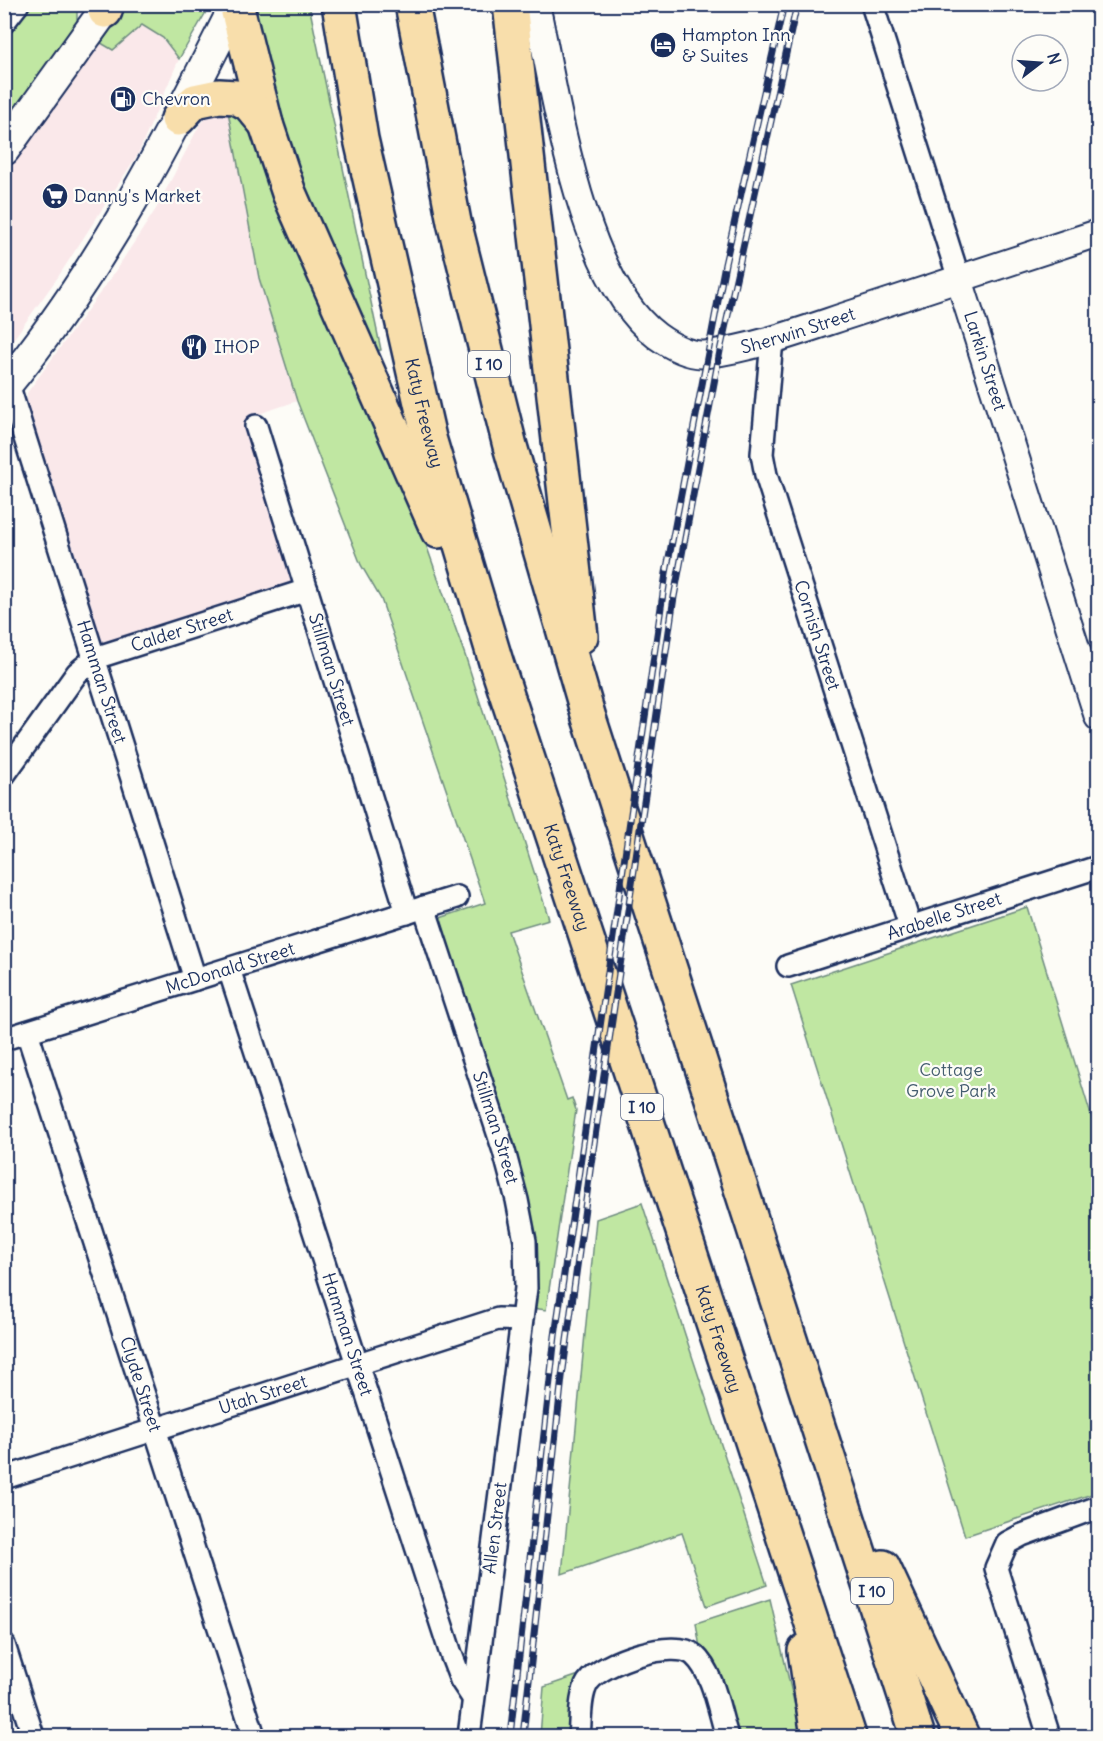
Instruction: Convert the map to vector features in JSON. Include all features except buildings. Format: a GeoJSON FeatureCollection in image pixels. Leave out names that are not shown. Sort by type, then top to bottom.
{"type":"FeatureCollection","features":[{"type":"Feature","properties":{"kind":"highway","name":"Katy Freeway"},"geometry":{"type":"LineString","coordinates":[[339,4],[361,139],[429,438],[496,662],[849,1737]]}},
{"type":"Feature","properties":{"kind":"highway","name":"I 10"},"geometry":{"type":"LineString","coordinates":[[412,4],[459,245],[510,446],[589,718],[826,1446],[918,1737]]}},
{"type":"Feature","properties":{"kind":"highway"},"geometry":{"type":"LineString","coordinates":[[510,4],[560,437],[589,718]]}},
{"type":"Feature","properties":{"kind":"highway"},"geometry":{"type":"LineString","coordinates":[[236,5],[266,124],[289,193],[496,662]]}},
{"type":"Feature","properties":{"kind":"highway"},"geometry":{"type":"LineString","coordinates":[[178,119],[195,101],[230,96],[249,104],[266,124]]}},
{"type":"Feature","properties":{"kind":"highway"},"geometry":{"type":"LineString","coordinates":[[826,1446],[962,1737]]}},
{"type":"Feature","properties":{"kind":"highway"},"geometry":{"type":"LineString","coordinates":[[789,1552],[818,1737]]}},
{"type":"Feature","properties":{"kind":"main road"},"geometry":{"type":"LineString","coordinates":[[6,386],[105,245],[178,119],[236,5]]}},
{"type":"Feature","properties":{"kind":"main road"},"geometry":{"type":"LineString","coordinates":[[4,150],[104,6]]}},
{"type":"Feature","properties":{"kind":"street"},"geometry":{"type":"LineString","coordinates":[[4,22],[18,4]]}},
{"type":"Feature","properties":{"kind":"street","name":"Sherwin Street"},"geometry":{"type":"LineString","coordinates":[[536,4],[578,192],[603,262],[623,298],[656,335],[689,353],[706,354],[772,340],[1098,233]]}},
{"type":"Feature","properties":{"kind":"street","name":"Larkin Street"},"geometry":{"type":"LineString","coordinates":[[872,4],[1098,717]]}},
{"type":"Feature","properties":{"kind":"street","name":"Cornish Street"},"geometry":{"type":"LineString","coordinates":[[772,340],[762,454],[766,475],[910,926]]}},
{"type":"Feature","properties":{"kind":"street","name":"Hamman Street"},"geometry":{"type":"LineString","coordinates":[[6,386],[95,658],[195,979]]}},
{"type":"Feature","properties":{"kind":"street","name":"Stillman Street"},"geometry":{"type":"LineString","coordinates":[[256,426],[307,590],[415,910],[517,1200],[525,1241],[526,1288],[521,1320]]}},
{"type":"Feature","properties":{"kind":"street","name":"Calder Street"},"geometry":{"type":"LineString","coordinates":[[4,775],[77,673],[95,658],[307,590]]}},
{"type":"Feature","properties":{"kind":"street","name":"Arabelle Street"},"geometry":{"type":"LineString","coordinates":[[788,966],[1098,867]]}},
{"type":"Feature","properties":{"kind":"street","name":"McDonald Street"},"geometry":{"type":"LineString","coordinates":[[4,1039],[457,897]]}},
{"type":"Feature","properties":{"kind":"street","name":"Hamman Street"},"geometry":{"type":"LineString","coordinates":[[229,969],[451,1654],[461,1680],[474,1698]]}},
{"type":"Feature","properties":{"kind":"street","name":"Clyde Street"},"geometry":{"type":"LineString","coordinates":[[27,1032],[254,1737]]}},
{"type":"Feature","properties":{"kind":"street","name":"Utah Street"},"geometry":{"type":"LineString","coordinates":[[4,1478],[498,1319],[521,1320]]}},
{"type":"Feature","properties":{"kind":"street","name":"Allen Street"},"geometry":{"type":"LineString","coordinates":[[469,1737],[521,1320]]}},
{"type":"Feature","properties":{"kind":"street"},"geometry":{"type":"LineString","coordinates":[[1049,1737],[996,1568],[1007,1543],[1022,1535],[1098,1508]]}},
{"type":"Feature","properties":{"kind":"street"},"geometry":{"type":"LineString","coordinates":[[4,1645],[33,1737]]}},
{"type":"Feature","properties":{"kind":"street"},"geometry":{"type":"LineString","coordinates":[[579,1737],[583,1695],[589,1681],[607,1667],[660,1649],[686,1650],[695,1656],[708,1678],[727,1737]]}},
{"type":"Feature","properties":{"kind":"shaded area"},"geometry":{"type":"Polygon","coordinates":[[[142,25],[163,38],[179,59],[138,154],[58,277],[5,351],[5,176],[101,43],[113,50],[142,25]]]}},
{"type":"Feature","properties":{"kind":"shaded area"},"geometry":{"type":"Polygon","coordinates":[[[227,106],[259,278],[297,401],[247,418],[294,572],[294,579],[288,589],[104,645],[98,640],[27,408],[27,393],[110,279],[156,209],[200,124],[213,112],[227,106]]]}},
{"type":"Feature","properties":{"kind":"green space"},"geometry":{"type":"Polygon","coordinates":[[[28,5],[77,5],[77,21],[5,125],[5,37],[28,5]]]}},
{"type":"Feature","properties":{"kind":"green space"},"geometry":{"type":"Polygon","coordinates":[[[128,5],[210,5],[179,59],[163,38],[142,25],[113,50],[101,43],[128,5]]]}},
{"type":"Feature","properties":{"kind":"green space"},"geometry":{"type":"Polygon","coordinates":[[[260,5],[309,5],[381,350],[368,353],[301,196],[253,19],[260,5]]]}},
{"type":"Feature","properties":{"kind":"green space"},"geometry":{"type":"Polygon","coordinates":[[[227,106],[244,111],[391,445],[466,658],[549,919],[508,931],[567,1100],[572,1098],[576,1110],[546,1310],[532,1308],[517,1158],[440,918],[485,903],[381,599],[361,565],[297,401],[259,278],[227,106]]]}},
{"type":"Feature","properties":{"kind":"green space","name":"Cottage Grove Park"},"geometry":{"type":"Polygon","coordinates":[[[1027,907],[1098,1138],[1098,1492],[965,1536],[791,985],[1027,907]]]}},
{"type":"Feature","properties":{"kind":"green space"},"geometry":{"type":"Polygon","coordinates":[[[642,1203],[767,1585],[707,1606],[682,1533],[562,1574],[596,1219],[642,1203]]]}},
{"type":"Feature","properties":{"kind":"green space"},"geometry":{"type":"Polygon","coordinates":[[[770,1599],[802,1736],[739,1736],[715,1666],[700,1648],[696,1623],[770,1599]]]}},
{"type":"Feature","properties":{"kind":"green space"},"geometry":{"type":"Polygon","coordinates":[[[585,1673],[573,1736],[540,1736],[544,1687],[585,1673]]]}},
{"type":"Feature","properties":{"kind":"railway"},"geometry":{"type":"LineString","coordinates":[[510,1736],[555,1336],[666,573],[725,264],[784,4]]}},
{"type":"Feature","properties":{"kind":"railway"},"geometry":{"type":"LineString","coordinates":[[523,1736],[562,1377],[674,597],[720,351],[797,4]]}},
{"type":"Feature","properties":{"kind":"place","name":"Hampton Inn & Suites"},"geometry":{"type":"Point","coordinates":[663,45]}},
{"type":"Feature","properties":{"kind":"place","name":"Chevron"},"geometry":{"type":"Point","coordinates":[123,99]}},
{"type":"Feature","properties":{"kind":"place","name":"Danny's Market"},"geometry":{"type":"Point","coordinates":[55,196]}},
{"type":"Feature","properties":{"kind":"place","name":"IHOP"},"geometry":{"type":"Point","coordinates":[194,347]}}]}
